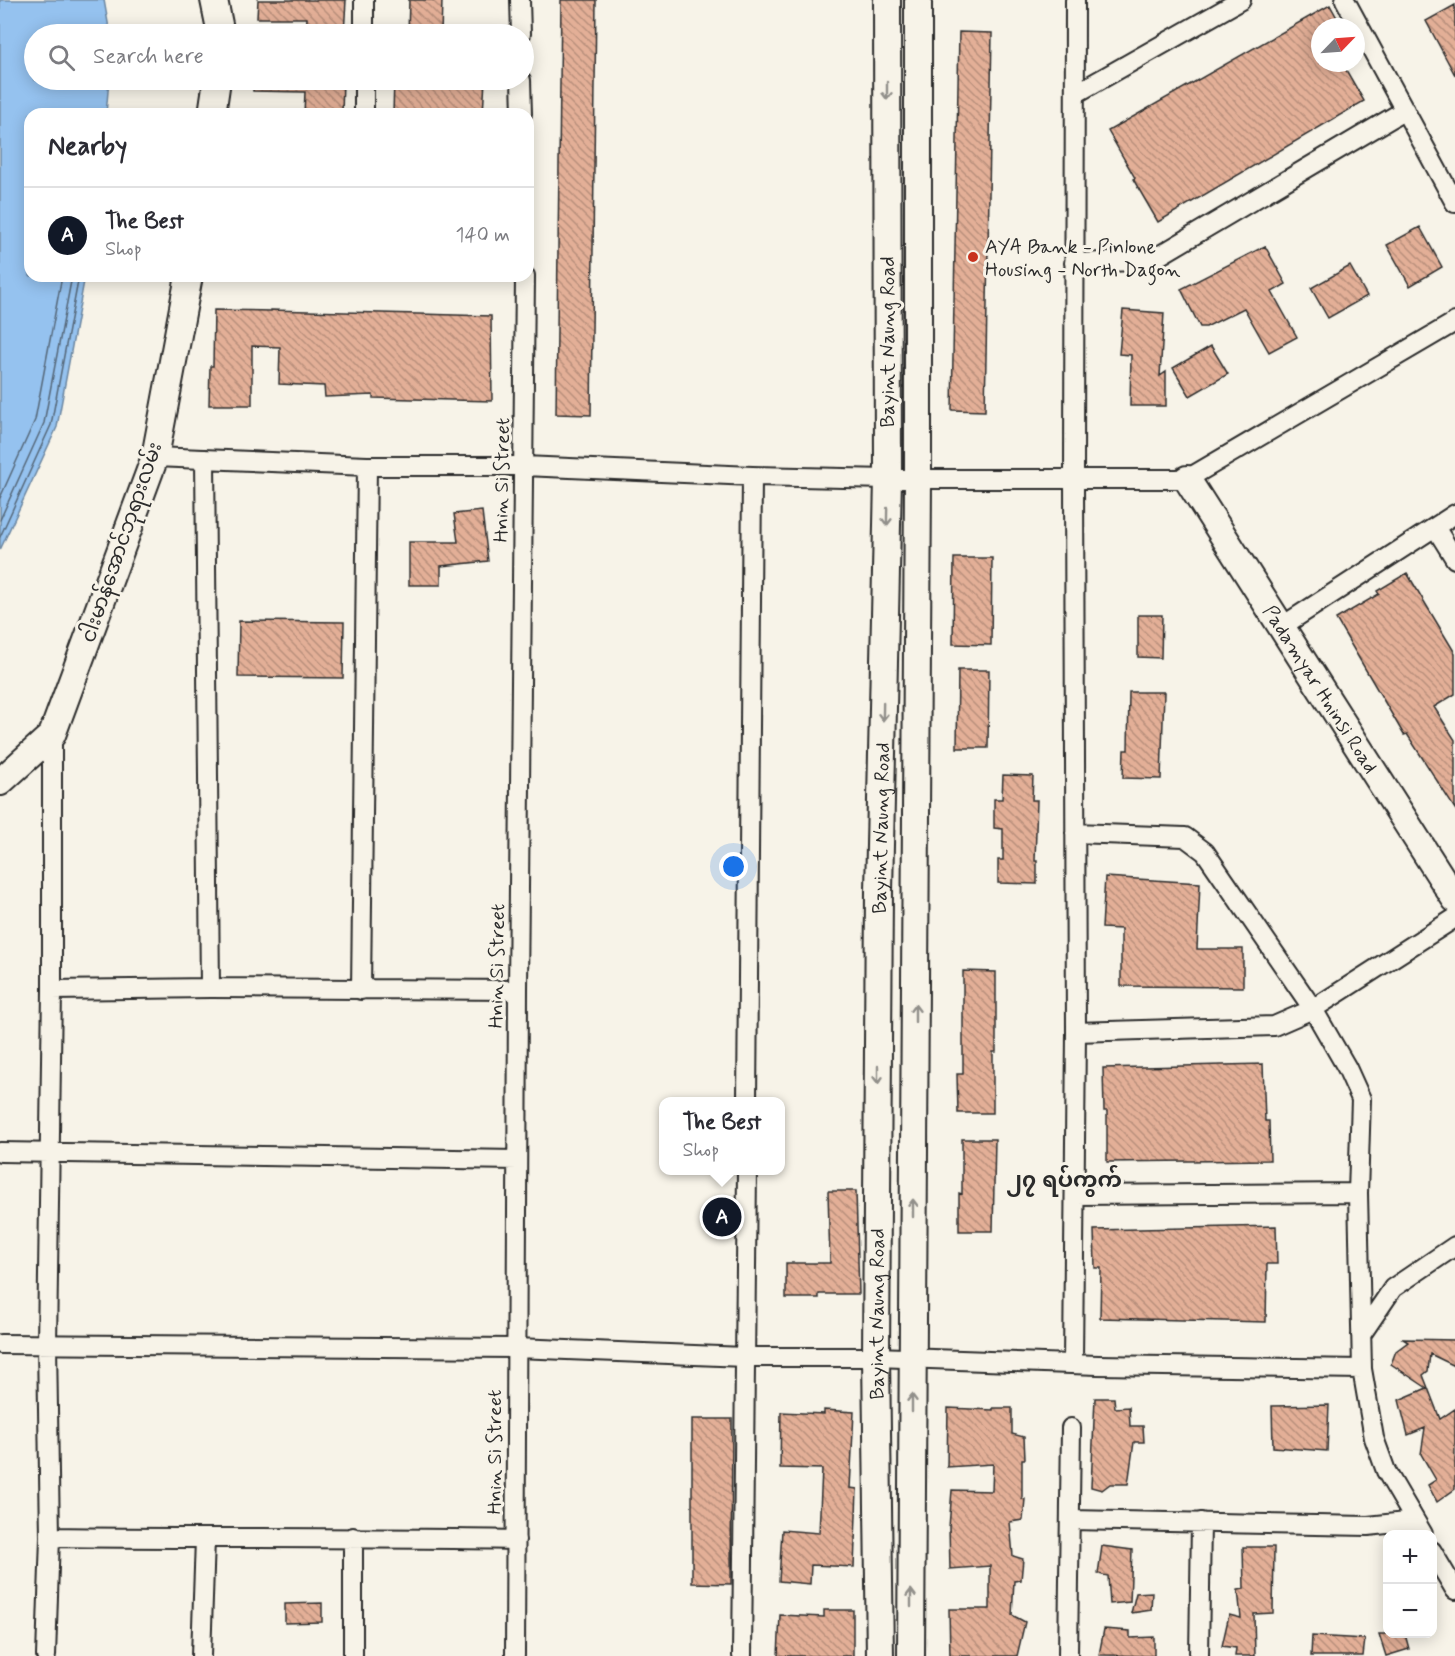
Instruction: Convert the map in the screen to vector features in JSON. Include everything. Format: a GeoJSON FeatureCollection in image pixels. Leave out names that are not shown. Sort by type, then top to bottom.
{"type":"FeatureCollection","features":[{"type":"Feature","properties":{"kind":"main road"},"geometry":{"type":"LineString","coordinates":[[214,0],[219,24]]}},
{"type":"Feature","properties":{"kind":"main road","name":"Bayint Naung Road"},"geometry":{"type":"LineString","coordinates":[[880,1656],[876,1357],[879,967],[888,479],[887,0]]}},
{"type":"Feature","properties":{"kind":"main road","name":"Bayint Naung Road"},"geometry":{"type":"LineString","coordinates":[[911,1656],[918,478],[918,0]]}},
{"type":"Feature","properties":{"kind":"main road"},"geometry":{"type":"LineString","coordinates":[[213,108],[216,90]]}},
{"type":"Feature","properties":{"kind":"main road","name":"ငါးမာန်အောင်ဘုရားလမ်း"},"geometry":{"type":"LineString","coordinates":[[0,782],[52,735],[155,457],[188,282]]}},
{"type":"Feature","properties":{"kind":"main road","name":"Padamyar Hninsi Road"},"geometry":{"type":"LineString","coordinates":[[1187,479],[1455,899]]}},
{"type":"Feature","properties":{"kind":"main road"},"geometry":{"type":"LineString","coordinates":[[879,967],[915,969]]}},
{"type":"Feature","properties":{"kind":"street"},"geometry":{"type":"LineString","coordinates":[[364,0],[364,24]]}},
{"type":"Feature","properties":{"kind":"street"},"geometry":{"type":"LineString","coordinates":[[520,0],[520,24]]}},
{"type":"Feature","properties":{"kind":"street"},"geometry":{"type":"LineString","coordinates":[[1073,1363],[1076,1032],[1075,0]]}},
{"type":"Feature","properties":{"kind":"street"},"geometry":{"type":"LineString","coordinates":[[1075,94],[1241,0]]}},
{"type":"Feature","properties":{"kind":"street"},"geometry":{"type":"LineString","coordinates":[[1345,0],[1455,203]]}},
{"type":"Feature","properties":{"kind":"street"},"geometry":{"type":"LineString","coordinates":[[364,90],[364,108]]}},
{"type":"Feature","properties":{"kind":"street"},"geometry":{"type":"LineString","coordinates":[[521,90],[522,108]]}},
{"type":"Feature","properties":{"kind":"street"},"geometry":{"type":"LineString","coordinates":[[1074,263],[1138,261],[1162,254],[1405,110]]}},
{"type":"Feature","properties":{"kind":"street","name":"Hnin Si Street"},"geometry":{"type":"LineString","coordinates":[[515,1656],[518,990],[525,282]]}},
{"type":"Feature","properties":{"kind":"street"},"geometry":{"type":"LineString","coordinates":[[155,457],[367,466],[524,466],[752,476],[888,479],[1187,479],[1455,322]]}},
{"type":"Feature","properties":{"kind":"street"},"geometry":{"type":"LineString","coordinates":[[205,459],[210,988]]}},
{"type":"Feature","properties":{"kind":"street"},"geometry":{"type":"LineString","coordinates":[[362,990],[367,466]]}},
{"type":"Feature","properties":{"kind":"street"},"geometry":{"type":"LineString","coordinates":[[747,1097],[752,476]]}},
{"type":"Feature","properties":{"kind":"street"},"geometry":{"type":"LineString","coordinates":[[1281,627],[1455,514]]}},
{"type":"Feature","properties":{"kind":"street"},"geometry":{"type":"LineString","coordinates":[[1435,527],[1455,559]]}},
{"type":"Feature","properties":{"kind":"street"},"geometry":{"type":"LineString","coordinates":[[46,1656],[50,1537],[47,1345],[52,990],[52,735]]}},
{"type":"Feature","properties":{"kind":"street"},"geometry":{"type":"LineString","coordinates":[[1075,833],[1185,837],[1205,852],[1313,1009],[1347,1068],[1360,1099],[1362,1370],[1374,1438],[1386,1471],[1419,1528]]}},
{"type":"Feature","properties":{"kind":"street"},"geometry":{"type":"LineString","coordinates":[[1076,1032],[1274,1026],[1313,1009],[1455,918]]}},
{"type":"Feature","properties":{"kind":"street"},"geometry":{"type":"LineString","coordinates":[[52,990],[210,988],[518,990]]}},
{"type":"Feature","properties":{"kind":"street"},"geometry":{"type":"LineString","coordinates":[[0,1152],[517,1160]]}},
{"type":"Feature","properties":{"kind":"street"},"geometry":{"type":"LineString","coordinates":[[742,1656],[747,1175]]}},
{"type":"Feature","properties":{"kind":"street"},"geometry":{"type":"LineString","coordinates":[[1075,1195],[1359,1193]]}},
{"type":"Feature","properties":{"kind":"street"},"geometry":{"type":"LineString","coordinates":[[1361,1335],[1393,1288],[1455,1246]]}},
{"type":"Feature","properties":{"kind":"street"},"geometry":{"type":"LineString","coordinates":[[0,1344],[516,1348],[745,1356],[876,1357],[1362,1370]]}},
{"type":"Feature","properties":{"kind":"street"},"geometry":{"type":"LineString","coordinates":[[1068,1656],[1071,1428]]}},
{"type":"Feature","properties":{"kind":"street"},"geometry":{"type":"LineString","coordinates":[[1071,1520],[1419,1528]]}},
{"type":"Feature","properties":{"kind":"street"},"geometry":{"type":"LineString","coordinates":[[1199,1656],[1201,1522]]}},
{"type":"Feature","properties":{"kind":"street"},"geometry":{"type":"LineString","coordinates":[[50,1537],[205,1539],[353,1537],[516,1540]]}},
{"type":"Feature","properties":{"kind":"street"},"geometry":{"type":"LineString","coordinates":[[353,1537],[353,1656]]}},
{"type":"Feature","properties":{"kind":"street"},"geometry":{"type":"LineString","coordinates":[[201,1656],[205,1539]]}},
{"type":"Feature","properties":{"kind":"street"},"geometry":{"type":"LineString","coordinates":[[1437,1559],[1455,1590]]}},
{"type":"Feature","properties":{"kind":"water"},"geometry":{"type":"Polygon","coordinates":[[[0,0],[104,0],[108,24],[24,24],[24,90],[108,90],[107,108],[24,108],[24,282],[84,282],[57,427],[0,550],[0,0]]]}},
{"type":"Feature","properties":{"kind":"building"},"geometry":{"type":"Polygon","coordinates":[[[258,0],[346,0],[345,24],[307,24],[307,18],[257,18],[258,0]]]}},
{"type":"Feature","properties":{"kind":"building"},"geometry":{"type":"Polygon","coordinates":[[[409,0],[442,0],[441,24],[408,24],[409,0]]]}},
{"type":"Feature","properties":{"kind":"building"},"geometry":{"type":"Polygon","coordinates":[[[561,0],[596,0],[591,415],[556,414],[561,0]]]}},
{"type":"Feature","properties":{"kind":"building"},"geometry":{"type":"Polygon","coordinates":[[[1330,5],[1337,18],[1311,18],[1311,72],[1347,72],[1364,101],[1158,222],[1108,131],[1330,5]]]}},
{"type":"Feature","properties":{"kind":"building"},"geometry":{"type":"Polygon","coordinates":[[[1455,5],[1455,75],[1426,21],[1455,5]]]}},
{"type":"Feature","properties":{"kind":"building"},"geometry":{"type":"Polygon","coordinates":[[[959,32],[992,33],[985,411],[952,410],[959,32]]]}},
{"type":"Feature","properties":{"kind":"building"},"geometry":{"type":"Polygon","coordinates":[[[343,90],[342,108],[304,108],[305,92],[253,91],[343,90]]]}},
{"type":"Feature","properties":{"kind":"building"},"geometry":{"type":"Polygon","coordinates":[[[394,90],[484,90],[483,108],[393,108],[394,90]]]}},
{"type":"Feature","properties":{"kind":"building"},"geometry":{"type":"Polygon","coordinates":[[[1420,227],[1442,267],[1410,286],[1387,245],[1420,227]]]}},
{"type":"Feature","properties":{"kind":"building"},"geometry":{"type":"Polygon","coordinates":[[[1265,246],[1286,284],[1272,292],[1297,337],[1269,352],[1244,308],[1206,327],[1200,327],[1181,289],[1265,246]]]}},
{"type":"Feature","properties":{"kind":"building"},"geometry":{"type":"Polygon","coordinates":[[[1350,266],[1367,296],[1328,318],[1311,288],[1350,266]]]}},
{"type":"Feature","properties":{"kind":"building"},"geometry":{"type":"Polygon","coordinates":[[[214,310],[491,316],[492,401],[373,398],[373,395],[325,397],[324,386],[279,384],[280,347],[252,346],[252,405],[209,405],[210,366],[213,366],[214,310]]]}},
{"type":"Feature","properties":{"kind":"building"},"geometry":{"type":"Polygon","coordinates":[[[1123,310],[1164,313],[1160,376],[1166,372],[1166,406],[1130,406],[1131,355],[1119,354],[1123,310]]]}},
{"type":"Feature","properties":{"kind":"building"},"geometry":{"type":"Polygon","coordinates":[[[1211,346],[1228,374],[1190,396],[1173,368],[1211,346]]]}},
{"type":"Feature","properties":{"kind":"building"},"geometry":{"type":"Polygon","coordinates":[[[482,511],[488,561],[441,566],[441,585],[409,585],[409,542],[458,542],[454,514],[482,511]]]}},
{"type":"Feature","properties":{"kind":"building"},"geometry":{"type":"Polygon","coordinates":[[[954,558],[992,558],[991,645],[953,644],[954,558]]]}},
{"type":"Feature","properties":{"kind":"building"},"geometry":{"type":"Polygon","coordinates":[[[1407,573],[1455,653],[1455,694],[1434,707],[1455,740],[1455,809],[1407,734],[1404,735],[1336,619],[1379,594],[1377,591],[1407,573]]]}},
{"type":"Feature","properties":{"kind":"building"},"geometry":{"type":"Polygon","coordinates":[[[1138,615],[1162,615],[1161,658],[1138,657],[1138,615]]]}},
{"type":"Feature","properties":{"kind":"building"},"geometry":{"type":"Polygon","coordinates":[[[239,621],[344,622],[343,678],[238,677],[239,621]]]}},
{"type":"Feature","properties":{"kind":"building"},"geometry":{"type":"Polygon","coordinates":[[[958,670],[989,670],[988,748],[957,748],[958,670]]]}},
{"type":"Feature","properties":{"kind":"building"},"geometry":{"type":"Polygon","coordinates":[[[1129,692],[1164,692],[1161,779],[1123,778],[1124,750],[1128,750],[1129,692]]]}},
{"type":"Feature","properties":{"kind":"building"},"geometry":{"type":"Polygon","coordinates":[[[1003,775],[1033,776],[1032,800],[1037,800],[1035,861],[1037,861],[1037,884],[998,883],[998,860],[1003,860],[1003,829],[994,828],[994,799],[1002,799],[1003,775]]]}},
{"type":"Feature","properties":{"kind":"building"},"geometry":{"type":"Polygon","coordinates":[[[1105,877],[1200,883],[1197,949],[1243,949],[1243,987],[1121,986],[1121,929],[1102,928],[1105,877]]]}},
{"type":"Feature","properties":{"kind":"building"},"geometry":{"type":"Polygon","coordinates":[[[963,971],[996,972],[993,1113],[958,1113],[957,1074],[963,1074],[963,971]]]}},
{"type":"Feature","properties":{"kind":"building"},"geometry":{"type":"Polygon","coordinates":[[[1263,1064],[1265,1121],[1269,1121],[1270,1160],[1107,1162],[1107,1111],[1104,1111],[1103,1068],[1263,1064]]]}},
{"type":"Feature","properties":{"kind":"building"},"geometry":{"type":"Polygon","coordinates":[[[962,1139],[995,1139],[993,1231],[959,1231],[962,1139]]]}},
{"type":"Feature","properties":{"kind":"building"},"geometry":{"type":"Polygon","coordinates":[[[828,1191],[856,1191],[859,1294],[819,1294],[819,1298],[786,1298],[786,1263],[830,1263],[828,1191]]]}},
{"type":"Feature","properties":{"kind":"building"},"geometry":{"type":"Polygon","coordinates":[[[1276,1226],[1277,1264],[1267,1264],[1266,1322],[1100,1318],[1101,1268],[1095,1268],[1094,1230],[1276,1226]]]}},
{"type":"Feature","properties":{"kind":"building"},"geometry":{"type":"Polygon","coordinates":[[[1403,1339],[1455,1340],[1455,1366],[1430,1354],[1428,1371],[1423,1375],[1440,1419],[1455,1409],[1455,1489],[1437,1502],[1428,1485],[1436,1480],[1421,1454],[1425,1428],[1408,1435],[1399,1400],[1427,1388],[1391,1364],[1396,1351],[1408,1342],[1403,1339]]]}},
{"type":"Feature","properties":{"kind":"building"},"geometry":{"type":"Polygon","coordinates":[[[1095,1398],[1114,1398],[1115,1408],[1129,1407],[1130,1426],[1143,1426],[1144,1442],[1134,1442],[1128,1484],[1110,1484],[1102,1490],[1091,1487],[1095,1398]]]}},
{"type":"Feature","properties":{"kind":"building"},"geometry":{"type":"Polygon","coordinates":[[[1329,1405],[1327,1451],[1273,1447],[1272,1406],[1329,1405]]]}},
{"type":"Feature","properties":{"kind":"building"},"geometry":{"type":"Polygon","coordinates":[[[948,1408],[993,1410],[993,1408],[1012,1408],[1012,1434],[1024,1437],[1023,1520],[1010,1522],[1013,1556],[1023,1559],[1021,1580],[1014,1581],[1012,1615],[1025,1622],[1017,1656],[950,1656],[949,1609],[990,1609],[990,1566],[950,1569],[949,1527],[952,1490],[992,1491],[993,1464],[947,1467],[948,1408]]]}},
{"type":"Feature","properties":{"kind":"building"},"geometry":{"type":"Polygon","coordinates":[[[824,1410],[854,1412],[850,1488],[857,1489],[854,1567],[811,1565],[810,1584],[779,1581],[782,1530],[819,1533],[822,1469],[780,1468],[781,1412],[824,1414],[824,1410]]]}},
{"type":"Feature","properties":{"kind":"building"},"geometry":{"type":"Polygon","coordinates":[[[692,1419],[732,1419],[731,1584],[692,1583],[692,1419]]]}},
{"type":"Feature","properties":{"kind":"building"},"geometry":{"type":"Polygon","coordinates":[[[1102,1546],[1132,1550],[1130,1602],[1110,1604],[1108,1576],[1098,1574],[1102,1546]]]}},
{"type":"Feature","properties":{"kind":"building"},"geometry":{"type":"Polygon","coordinates":[[[1243,1547],[1274,1547],[1273,1613],[1254,1614],[1255,1656],[1235,1656],[1236,1648],[1222,1646],[1229,1615],[1241,1618],[1238,1590],[1244,1589],[1243,1547]]]}},
{"type":"Feature","properties":{"kind":"building"},"geometry":{"type":"Polygon","coordinates":[[[1152,1592],[1151,1610],[1131,1613],[1136,1593],[1152,1592]]]}},
{"type":"Feature","properties":{"kind":"building"},"geometry":{"type":"Polygon","coordinates":[[[322,1603],[322,1622],[285,1623],[285,1604],[322,1603]]]}},
{"type":"Feature","properties":{"kind":"building"},"geometry":{"type":"Polygon","coordinates":[[[824,1610],[853,1610],[853,1656],[778,1656],[780,1615],[824,1617],[824,1610]]]}},
{"type":"Feature","properties":{"kind":"building"},"geometry":{"type":"Polygon","coordinates":[[[1104,1629],[1130,1631],[1130,1638],[1154,1637],[1154,1656],[1099,1655],[1104,1629]]]}},
{"type":"Feature","properties":{"kind":"building"},"geometry":{"type":"Polygon","coordinates":[[[1379,1634],[1383,1634],[1383,1638],[1406,1638],[1409,1649],[1386,1656],[1379,1634]]]}},
{"type":"Feature","properties":{"kind":"building"},"geometry":{"type":"Polygon","coordinates":[[[1312,1636],[1365,1639],[1363,1656],[1311,1656],[1312,1636]]]}},
{"type":"Feature","properties":{"kind":"place","name":"AYA Bank - Pinlone Housing - North Dagon"},"geometry":{"type":"Point","coordinates":[973,257]}},
{"type":"Feature","properties":{"kind":"place","name":"The Best"},"geometry":{"type":"Point","coordinates":[722,1217]}},
{"type":"Feature","properties":{"kind":"district","name":"၂၇ ရပ်ကွက်"},"geometry":{"type":"Point","coordinates":[1064,1179]}}]}
